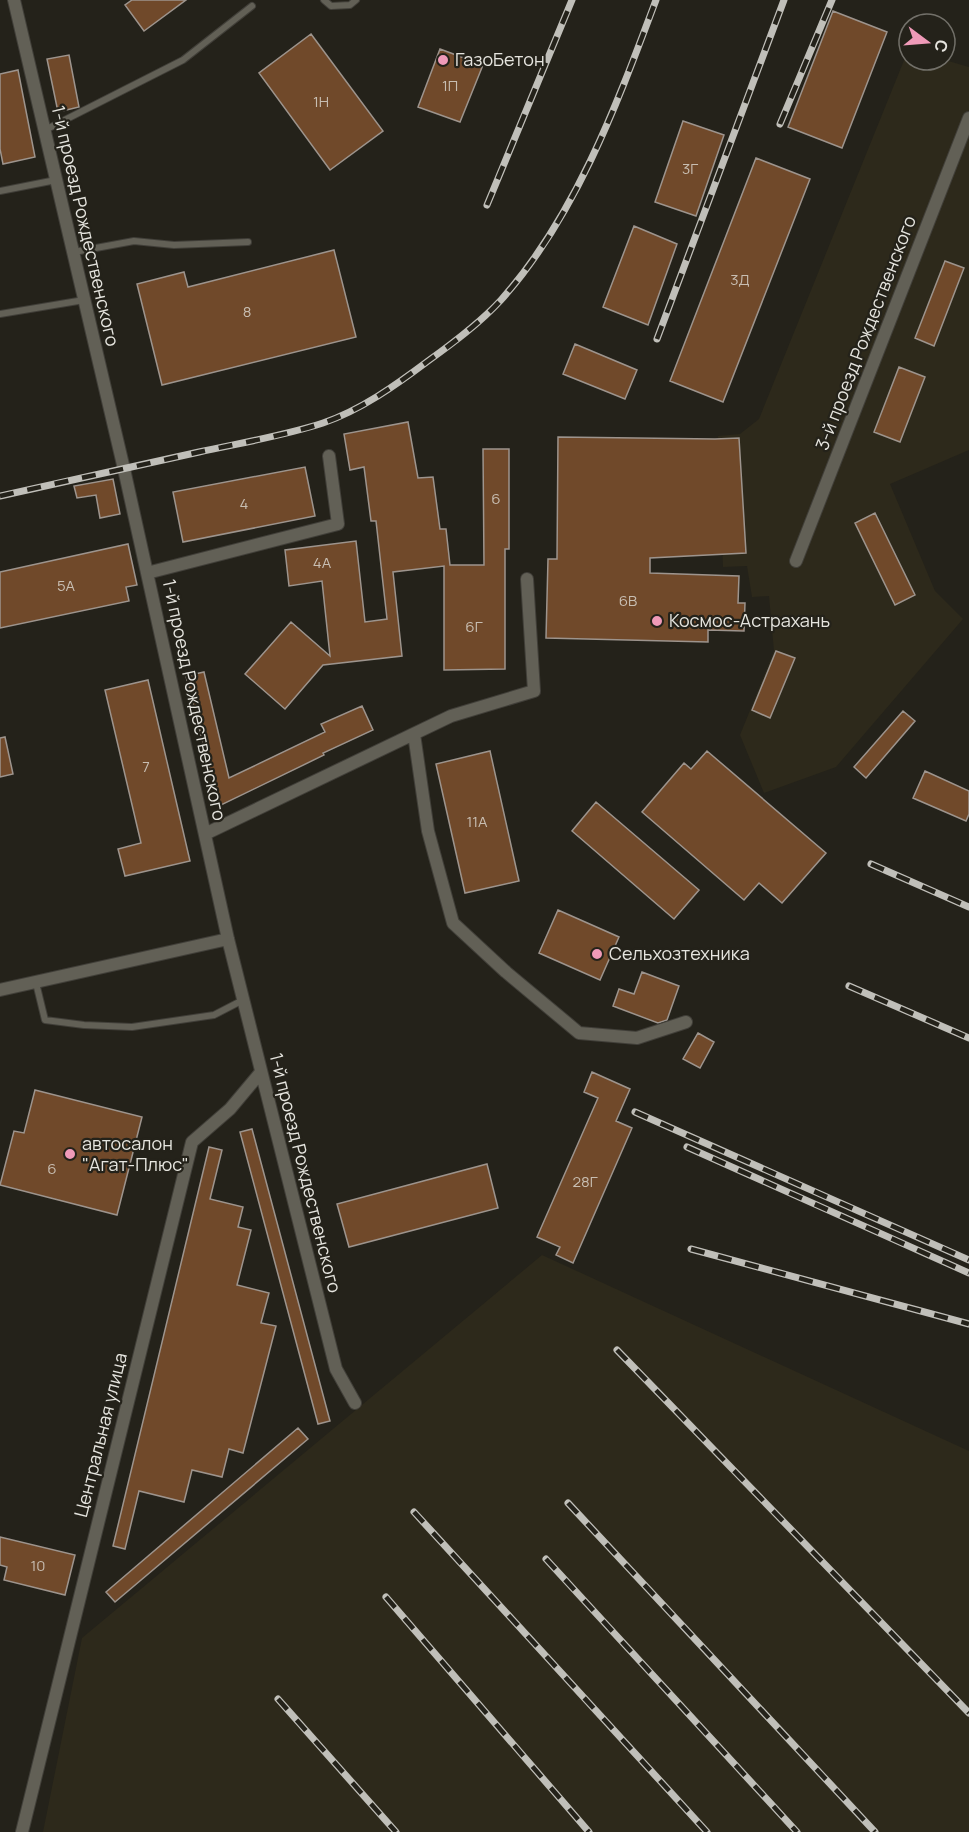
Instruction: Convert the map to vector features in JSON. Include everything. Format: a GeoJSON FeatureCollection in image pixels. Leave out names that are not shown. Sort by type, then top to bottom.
{"type":"FeatureCollection","features":[{"type":"Feature","properties":{"kind":"street","name":"1-й проезд Рождественского"},"geometry":{"type":"LineString","coordinates":[[14,0],[147,573],[228,939],[336,1369],[355,1403]]}},
{"type":"Feature","properties":{"kind":"street","name":"3-й проезд Рождественского"},"geometry":{"type":"LineString","coordinates":[[796,561],[969,118]]}},
{"type":"Feature","properties":{"kind":"street"},"geometry":{"type":"LineString","coordinates":[[147,573],[338,524],[329,456]]}},
{"type":"Feature","properties":{"kind":"street"},"geometry":{"type":"LineString","coordinates":[[205,834],[451,716],[534,691],[527,579]]}},
{"type":"Feature","properties":{"kind":"street"},"geometry":{"type":"LineString","coordinates":[[414,734],[428,831],[453,922],[506,972],[579,1033],[637,1038],[686,1022]]}},
{"type":"Feature","properties":{"kind":"street"},"geometry":{"type":"LineString","coordinates":[[0,990],[228,939]]}},
{"type":"Feature","properties":{"kind":"street","name":"Центральная улица"},"geometry":{"type":"LineString","coordinates":[[22,1832],[192,1142],[230,1109],[261,1072]]}},
{"type":"Feature","properties":{"kind":"lane"},"geometry":{"type":"LineString","coordinates":[[324,0],[331,6],[350,5],[356,0]]}},
{"type":"Feature","properties":{"kind":"lane"},"geometry":{"type":"LineString","coordinates":[[44,130],[183,60],[252,6]]}},
{"type":"Feature","properties":{"kind":"lane"},"geometry":{"type":"LineString","coordinates":[[0,191],[56,180]]}},
{"type":"Feature","properties":{"kind":"lane"},"geometry":{"type":"LineString","coordinates":[[73,252],[134,241],[174,245],[248,242]]}},
{"type":"Feature","properties":{"kind":"lane"},"geometry":{"type":"LineString","coordinates":[[0,314],[84,300]]}},
{"type":"Feature","properties":{"kind":"lane"},"geometry":{"type":"LineString","coordinates":[[35,982],[45,1020],[84,1025],[132,1027],[185,1020],[214,1015],[243,999]]}},
{"type":"Feature","properties":{"kind":"shaded area"},"geometry":{"type":"Polygon","coordinates":[[[957,64],[969,67],[969,450],[890,484],[935,591],[963,619],[836,767],[764,793],[740,735],[774,651],[769,596],[752,597],[747,566],[723,567],[718,436],[740,434],[759,419],[899,72],[957,72],[957,64]]]}},
{"type":"Feature","properties":{"kind":"shaded area"},"geometry":{"type":"Polygon","coordinates":[[[542,1255],[969,1451],[969,1832],[43,1832],[82,1638],[542,1255]]]}},
{"type":"Feature","properties":{"kind":"building"},"geometry":{"type":"Polygon","coordinates":[[[132,0],[186,0],[144,31],[125,5],[132,0]]]}},
{"type":"Feature","properties":{"kind":"building"},"geometry":{"type":"Polygon","coordinates":[[[833,11],[887,32],[842,148],[788,127],[833,11]]]}},
{"type":"Feature","properties":{"kind":"building"},"geometry":{"type":"Polygon","coordinates":[[[311,34],[383,131],[330,170],[259,73],[311,34]]]}},
{"type":"Feature","properties":{"kind":"building"},"geometry":{"type":"Polygon","coordinates":[[[440,49],[483,65],[460,122],[418,107],[440,49]]]}},
{"type":"Feature","properties":{"kind":"building"},"geometry":{"type":"Polygon","coordinates":[[[69,55],[79,107],[58,112],[47,59],[69,55]]]}},
{"type":"Feature","properties":{"kind":"building"},"geometry":{"type":"Polygon","coordinates":[[[18,70],[35,157],[3,164],[0,149],[0,74],[18,70]]]}},
{"type":"Feature","properties":{"kind":"building"},"geometry":{"type":"Polygon","coordinates":[[[683,121],[724,135],[696,216],[655,202],[683,121]]]}},
{"type":"Feature","properties":{"kind":"building"},"geometry":{"type":"Polygon","coordinates":[[[756,158],[810,179],[723,402],[670,381],[756,158]]]}},
{"type":"Feature","properties":{"kind":"building"},"geometry":{"type":"Polygon","coordinates":[[[634,226],[677,244],[648,325],[603,307],[634,226]]]}},
{"type":"Feature","properties":{"kind":"building"},"geometry":{"type":"Polygon","coordinates":[[[334,250],[356,337],[162,385],[137,284],[184,272],[188,287],[334,250]]]}},
{"type":"Feature","properties":{"kind":"building"},"geometry":{"type":"Polygon","coordinates":[[[945,261],[964,268],[934,346],[915,338],[945,261]]]}},
{"type":"Feature","properties":{"kind":"building"},"geometry":{"type":"Polygon","coordinates":[[[575,344],[637,370],[625,399],[563,374],[575,344]]]}},
{"type":"Feature","properties":{"kind":"building"},"geometry":{"type":"Polygon","coordinates":[[[899,367],[925,377],[900,442],[874,432],[899,367]]]}},
{"type":"Feature","properties":{"kind":"building"},"geometry":{"type":"Polygon","coordinates":[[[408,422],[418,478],[433,477],[440,529],[446,529],[450,565],[484,565],[483,449],[509,449],[509,549],[505,549],[505,669],[444,670],[444,566],[393,572],[402,656],[323,665],[285,709],[245,674],[291,622],[330,656],[322,581],[289,586],[285,550],[356,541],[365,622],[387,619],[376,521],[371,521],[364,467],[350,470],[344,434],[408,422]]]}},
{"type":"Feature","properties":{"kind":"building"},"geometry":{"type":"Polygon","coordinates":[[[558,437],[739,438],[746,553],[650,558],[650,573],[739,576],[738,603],[745,603],[744,631],[708,630],[708,642],[546,638],[548,559],[557,559],[558,437]]]}},
{"type":"Feature","properties":{"kind":"building"},"geometry":{"type":"Polygon","coordinates":[[[305,467],[315,516],[183,542],[173,492],[305,467]]]}},
{"type":"Feature","properties":{"kind":"building"},"geometry":{"type":"Polygon","coordinates":[[[113,479],[120,514],[100,518],[96,495],[77,498],[74,486],[113,479]]]}},
{"type":"Feature","properties":{"kind":"building"},"geometry":{"type":"Polygon","coordinates":[[[875,513],[915,595],[895,605],[855,523],[875,513]]]}},
{"type":"Feature","properties":{"kind":"building"},"geometry":{"type":"Polygon","coordinates":[[[128,544],[137,585],[126,587],[129,601],[0,628],[0,572],[128,544]]]}},
{"type":"Feature","properties":{"kind":"building"},"geometry":{"type":"Polygon","coordinates":[[[776,651],[795,658],[770,718],[752,710],[776,651]]]}},
{"type":"Feature","properties":{"kind":"building"},"geometry":{"type":"Polygon","coordinates":[[[204,672],[229,778],[325,732],[321,724],[362,706],[373,730],[219,806],[186,676],[204,672]]]}},
{"type":"Feature","properties":{"kind":"building"},"geometry":{"type":"Polygon","coordinates":[[[148,680],[190,861],[125,876],[118,849],[141,843],[105,690],[148,680]]]}},
{"type":"Feature","properties":{"kind":"building"},"geometry":{"type":"Polygon","coordinates":[[[903,711],[915,721],[866,778],[854,767],[903,711]]]}},
{"type":"Feature","properties":{"kind":"building"},"geometry":{"type":"Polygon","coordinates":[[[5,737],[13,774],[0,777],[0,738],[5,737]]]}},
{"type":"Feature","properties":{"kind":"building"},"geometry":{"type":"Polygon","coordinates":[[[490,751],[519,881],[465,893],[436,764],[490,751]]]}},
{"type":"Feature","properties":{"kind":"building"},"geometry":{"type":"Polygon","coordinates":[[[707,751],[826,853],[782,903],[759,883],[744,900],[642,812],[684,763],[691,769],[707,751]]]}},
{"type":"Feature","properties":{"kind":"building"},"geometry":{"type":"Polygon","coordinates":[[[925,771],[969,791],[969,814],[966,821],[913,798],[925,771]]]}},
{"type":"Feature","properties":{"kind":"building"},"geometry":{"type":"Polygon","coordinates":[[[596,802],[699,890],[674,919],[572,831],[596,802]]]}},
{"type":"Feature","properties":{"kind":"building"},"geometry":{"type":"Polygon","coordinates":[[[558,910],[619,937],[600,980],[539,953],[558,910]]]}},
{"type":"Feature","properties":{"kind":"building"},"geometry":{"type":"Polygon","coordinates":[[[642,972],[679,986],[667,1020],[658,1023],[613,1006],[619,989],[634,994],[642,972]]]}},
{"type":"Feature","properties":{"kind":"building"},"geometry":{"type":"Polygon","coordinates":[[[698,1033],[714,1042],[700,1068],[683,1059],[698,1033]]]}},
{"type":"Feature","properties":{"kind":"building"},"geometry":{"type":"Polygon","coordinates":[[[592,1072],[630,1089],[616,1121],[632,1128],[573,1263],[556,1255],[560,1247],[537,1237],[598,1098],[584,1092],[592,1072]]]}},
{"type":"Feature","properties":{"kind":"building","name":"автосалон \"Агат-Плюс\""},"geometry":{"type":"Polygon","coordinates":[[[35,1090],[142,1117],[117,1215],[0,1185],[14,1131],[24,1133],[35,1090]]]}},
{"type":"Feature","properties":{"kind":"building"},"geometry":{"type":"Polygon","coordinates":[[[252,1129],[330,1421],[318,1424],[240,1132],[252,1129]]]}},
{"type":"Feature","properties":{"kind":"building"},"geometry":{"type":"Polygon","coordinates":[[[209,1147],[222,1150],[210,1199],[243,1207],[238,1227],[251,1230],[237,1285],[269,1293],[261,1323],[276,1326],[243,1453],[229,1449],[222,1477],[192,1470],[184,1502],[139,1491],[125,1549],[113,1546],[209,1147]]]}},
{"type":"Feature","properties":{"kind":"building"},"geometry":{"type":"Polygon","coordinates":[[[487,1164],[498,1208],[349,1247],[337,1204],[487,1164]]]}},
{"type":"Feature","properties":{"kind":"building"},"geometry":{"type":"Polygon","coordinates":[[[298,1428],[308,1439],[115,1602],[106,1592],[298,1428]]]}},
{"type":"Feature","properties":{"kind":"building"},"geometry":{"type":"Polygon","coordinates":[[[0,1537],[75,1555],[65,1595],[4,1580],[7,1567],[0,1565],[0,1537]]]}},
{"type":"Feature","properties":{"kind":"railway"},"geometry":{"type":"LineString","coordinates":[[487,205],[572,0]]}},
{"type":"Feature","properties":{"kind":"railway"},"geometry":{"type":"LineString","coordinates":[[0,496],[308,428],[337,418],[378,396],[447,347],[501,300],[528,267],[573,196],[610,118],[656,0]]}},
{"type":"Feature","properties":{"kind":"railway"},"geometry":{"type":"LineString","coordinates":[[657,339],[784,0]]}},
{"type":"Feature","properties":{"kind":"railway"},"geometry":{"type":"LineString","coordinates":[[780,124],[832,0]]}},
{"type":"Feature","properties":{"kind":"railway"},"geometry":{"type":"LineString","coordinates":[[871,864],[969,907]]}},
{"type":"Feature","properties":{"kind":"railway"},"geometry":{"type":"LineString","coordinates":[[849,986],[969,1038]]}},
{"type":"Feature","properties":{"kind":"railway"},"geometry":{"type":"LineString","coordinates":[[635,1112],[969,1260]]}},
{"type":"Feature","properties":{"kind":"railway"},"geometry":{"type":"LineString","coordinates":[[687,1147],[969,1273]]}},
{"type":"Feature","properties":{"kind":"railway"},"geometry":{"type":"LineString","coordinates":[[691,1249],[969,1324]]}},
{"type":"Feature","properties":{"kind":"railway"},"geometry":{"type":"LineString","coordinates":[[617,1350],[969,1713]]}},
{"type":"Feature","properties":{"kind":"railway"},"geometry":{"type":"LineString","coordinates":[[568,1503],[875,1832]]}},
{"type":"Feature","properties":{"kind":"railway"},"geometry":{"type":"LineString","coordinates":[[414,1512],[707,1832]]}},
{"type":"Feature","properties":{"kind":"railway"},"geometry":{"type":"LineString","coordinates":[[546,1559],[797,1832]]}},
{"type":"Feature","properties":{"kind":"railway"},"geometry":{"type":"LineString","coordinates":[[386,1597],[589,1832]]}},
{"type":"Feature","properties":{"kind":"railway"},"geometry":{"type":"LineString","coordinates":[[278,1699],[396,1832]]}},
{"type":"Feature","properties":{"kind":"place","name":"ГазоБетон"},"geometry":{"type":"Point","coordinates":[443,60]}},
{"type":"Feature","properties":{"kind":"place","name":"Космос-Астрахань"},"geometry":{"type":"Point","coordinates":[657,621]}},
{"type":"Feature","properties":{"kind":"place","name":"Сельхозтехника"},"geometry":{"type":"Point","coordinates":[597,954]}},
{"type":"Feature","properties":{"kind":"place","name":"автосалон \"Агат-Плюс\""},"geometry":{"type":"Point","coordinates":[70,1154]}}]}
